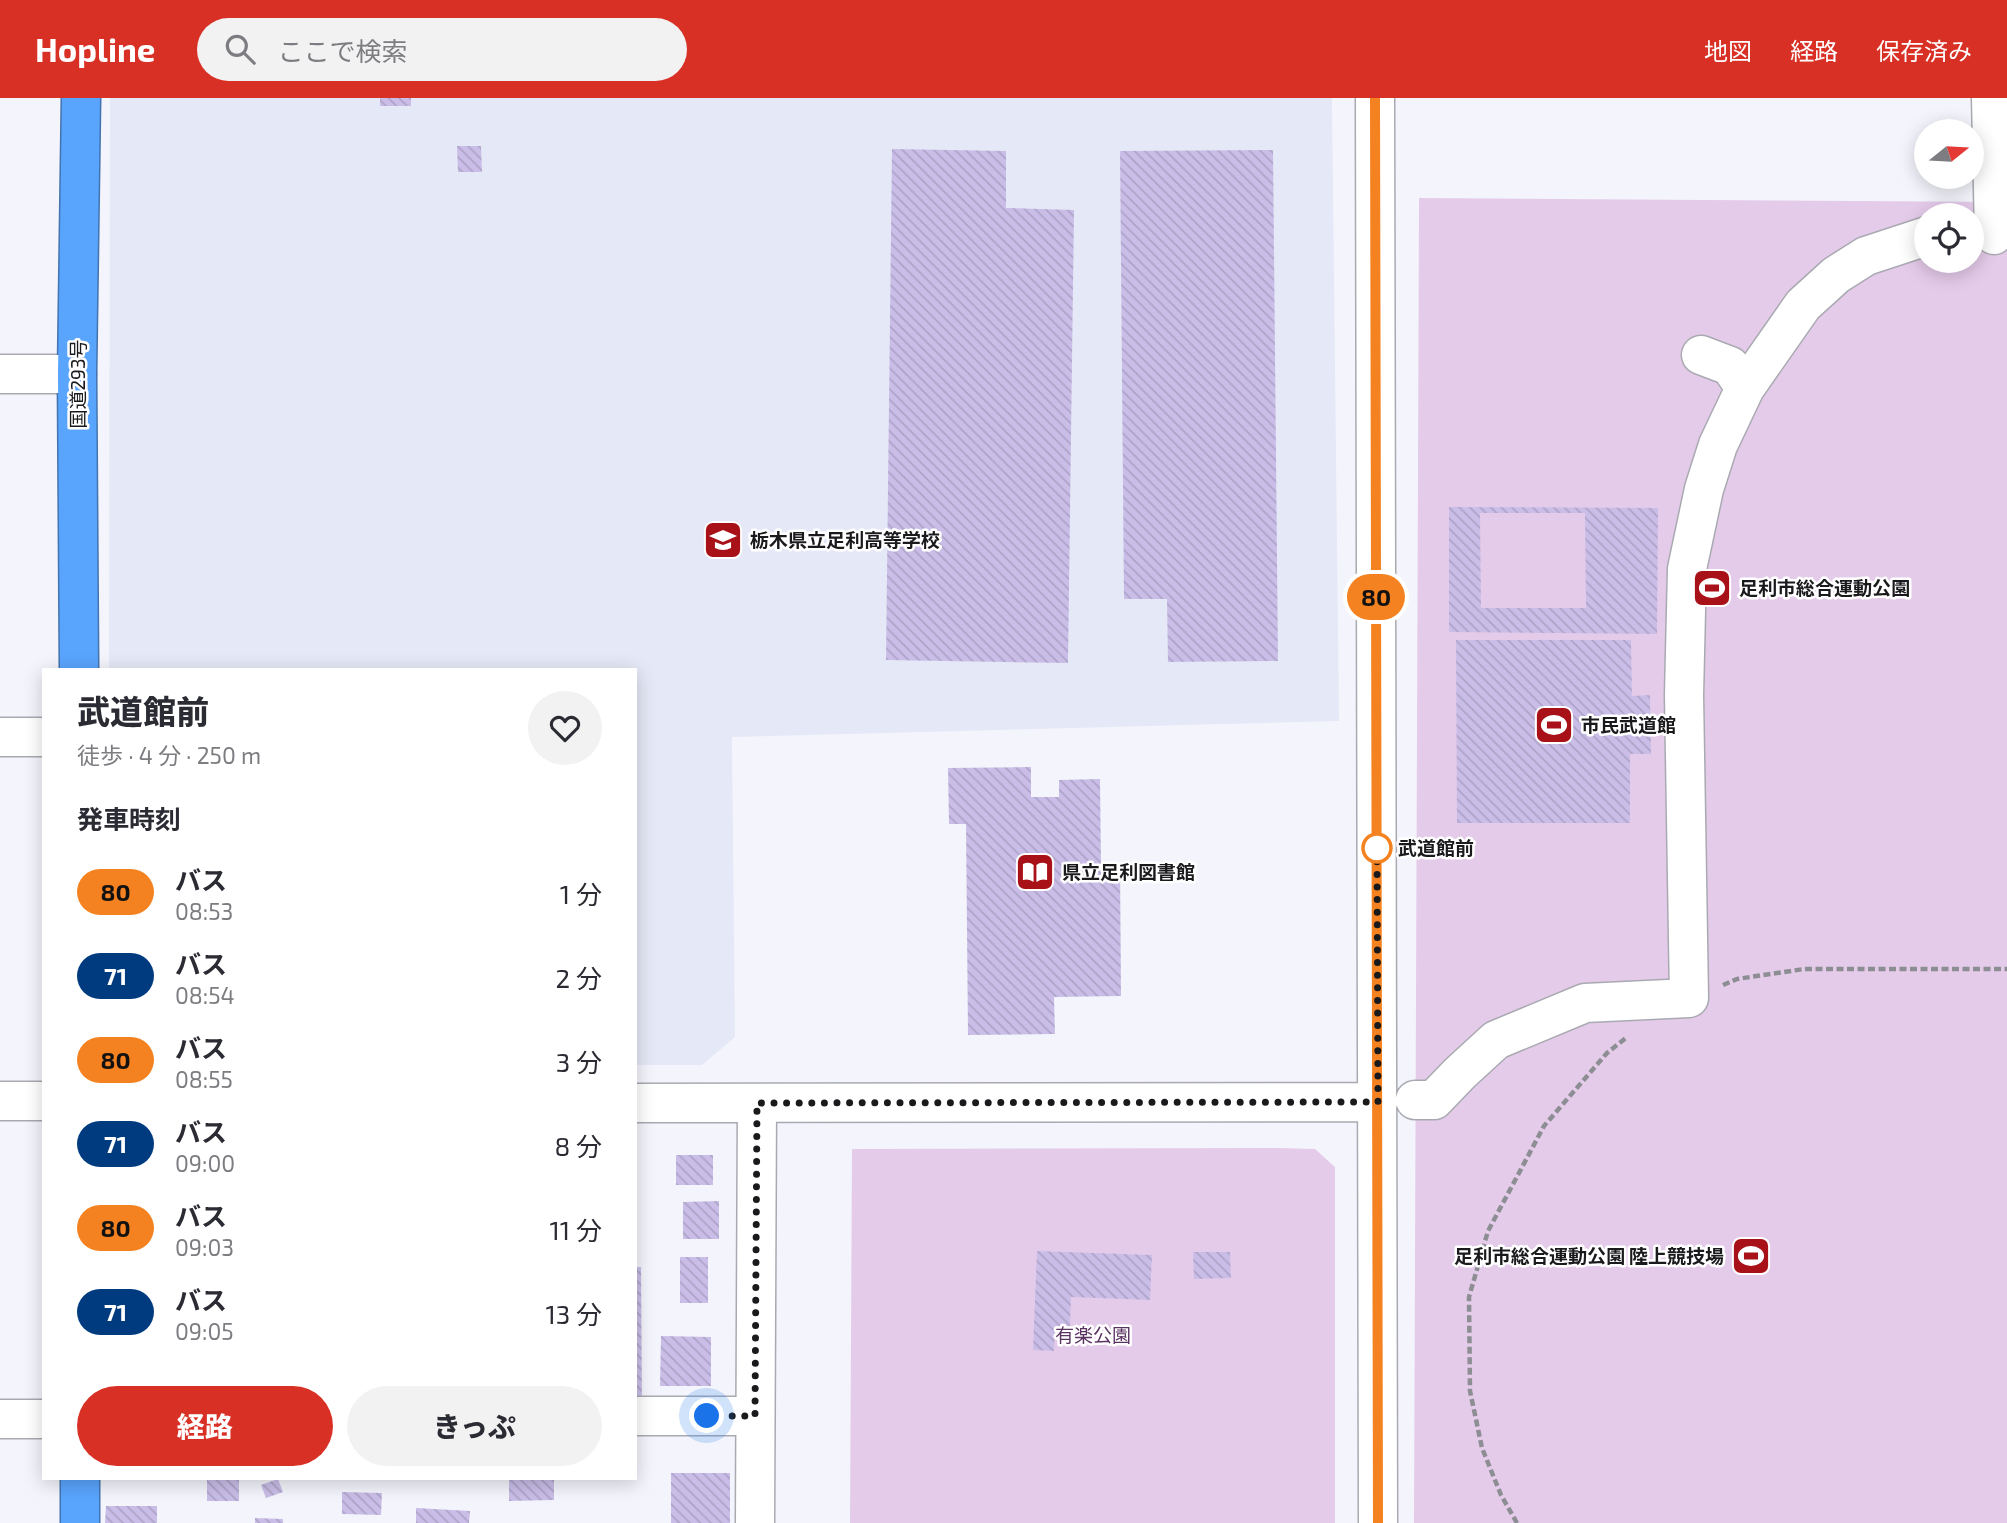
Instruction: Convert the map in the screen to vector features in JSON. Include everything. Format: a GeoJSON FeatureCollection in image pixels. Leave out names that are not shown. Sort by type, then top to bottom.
{"type":"FeatureCollection","features":[{"type":"Feature","properties":{"kind":"highway","name":"国道293号"},"geometry":{"type":"LineString","coordinates":[[79,668],[77,374],[81,98]]}},
{"type":"Feature","properties":{"kind":"highway"},"geometry":{"type":"LineString","coordinates":[[80,1480],[80,1523]]}},
{"type":"Feature","properties":{"kind":"street"},"geometry":{"type":"LineString","coordinates":[[1375,98],[1396,1101],[1378,1523]]}},
{"type":"Feature","properties":{"kind":"street"},"geometry":{"type":"LineString","coordinates":[[1991,98],[1991,236]]}},
{"type":"Feature","properties":{"kind":"street"},"geometry":{"type":"LineString","coordinates":[[637,1103],[1434,1100],[1496,1040],[1585,1003],[1689,998],[1684,695],[1687,569],[1704,489],[1718,445],[1745,388],[1803,304],[1836,275],[1866,256],[1914,240]]}},
{"type":"Feature","properties":{"kind":"street"},"geometry":{"type":"LineString","coordinates":[[1701,355],[1730,366],[1745,388]]}},
{"type":"Feature","properties":{"kind":"street"},"geometry":{"type":"LineString","coordinates":[[0,374],[77,374]]}},
{"type":"Feature","properties":{"kind":"street"},"geometry":{"type":"LineString","coordinates":[[0,737],[42,737]]}},
{"type":"Feature","properties":{"kind":"street"},"geometry":{"type":"LineString","coordinates":[[0,1101],[42,1101]]}},
{"type":"Feature","properties":{"kind":"street"},"geometry":{"type":"LineString","coordinates":[[755,1523],[757,1103]]}},
{"type":"Feature","properties":{"kind":"street"},"geometry":{"type":"LineString","coordinates":[[637,1416],[755,1416]]}},
{"type":"Feature","properties":{"kind":"street"},"geometry":{"type":"LineString","coordinates":[[0,1419],[42,1419]]}},
{"type":"Feature","properties":{"kind":"path"},"geometry":{"type":"LineString","coordinates":[[1689,998],[1737,979],[1804,969],[2007,969]]}},
{"type":"Feature","properties":{"kind":"path"},"geometry":{"type":"LineString","coordinates":[[1517,1523],[1500,1495],[1482,1448],[1470,1391],[1469,1297],[1488,1231],[1544,1126],[1606,1053],[1634,1033]]}},
{"type":"Feature","properties":{"kind":"shaded area","name":"栃木県立足利高等学校"},"geometry":{"type":"Polygon","coordinates":[[[110,98],[1332,98],[1339,721],[732,737],[735,1037],[702,1065],[637,1065],[637,668],[109,668],[110,98]]]}},
{"type":"Feature","properties":{"kind":"green space","name":"足利市総合運動公園"},"geometry":{"type":"Polygon","coordinates":[[[1419,198],[2007,202],[2007,1523],[1414,1523],[1419,198]]]}},
{"type":"Feature","properties":{"kind":"green space","name":"有楽公園"},"geometry":{"type":"Polygon","coordinates":[[[852,1149],[1315,1149],[1335,1167],[1335,1523],[850,1523],[852,1149]]]}},
{"type":"Feature","properties":{"kind":"building"},"geometry":{"type":"Polygon","coordinates":[[[380,98],[411,98],[411,106],[380,106],[380,98]]]}},
{"type":"Feature","properties":{"kind":"building"},"geometry":{"type":"Polygon","coordinates":[[[457,146],[481,146],[482,172],[458,172],[457,146]]]}},
{"type":"Feature","properties":{"kind":"building"},"geometry":{"type":"Polygon","coordinates":[[[892,149],[1006,151],[1006,208],[1074,210],[1068,663],[886,660],[892,149]]]}},
{"type":"Feature","properties":{"kind":"building"},"geometry":{"type":"Polygon","coordinates":[[[1273,150],[1278,661],[1168,662],[1167,599],[1124,599],[1120,151],[1273,150]]]}},
{"type":"Feature","properties":{"kind":"building"},"geometry":{"type":"Polygon","coordinates":[[[1449,507],[1658,508],[1657,634],[1449,632],[1449,507]],[[1480,513],[1481,608],[1586,608],[1585,513],[1480,513]]]}},
{"type":"Feature","properties":{"kind":"building","name":"市民武道館"},"geometry":{"type":"Polygon","coordinates":[[[1456,640],[1631,640],[1632,696],[1650,695],[1651,754],[1630,754],[1630,823],[1457,823],[1456,640]]]}},
{"type":"Feature","properties":{"kind":"building"},"geometry":{"type":"Polygon","coordinates":[[[1031,767],[1031,797],[1059,797],[1059,780],[1100,779],[1101,865],[1120,864],[1121,996],[1054,997],[1055,1034],[968,1035],[966,824],[949,824],[948,768],[1031,767]]]}},
{"type":"Feature","properties":{"kind":"building"},"geometry":{"type":"Polygon","coordinates":[[[676,1155],[713,1155],[713,1185],[676,1185],[676,1155]]]}},
{"type":"Feature","properties":{"kind":"building"},"geometry":{"type":"Polygon","coordinates":[[[719,1201],[719,1239],[683,1239],[683,1202],[719,1201]]]}},
{"type":"Feature","properties":{"kind":"building"},"geometry":{"type":"Polygon","coordinates":[[[1037,1251],[1152,1255],[1150,1300],[1071,1297],[1070,1327],[1055,1326],[1054,1351],[1033,1350],[1037,1251]]]}},
{"type":"Feature","properties":{"kind":"building"},"geometry":{"type":"Polygon","coordinates":[[[1193,1252],[1230,1252],[1231,1278],[1194,1279],[1193,1252]]]}},
{"type":"Feature","properties":{"kind":"building"},"geometry":{"type":"Polygon","coordinates":[[[680,1257],[708,1257],[708,1303],[680,1303],[680,1257]]]}},
{"type":"Feature","properties":{"kind":"building"},"geometry":{"type":"Polygon","coordinates":[[[637,1267],[641,1267],[642,1404],[637,1404],[637,1267]]]}},
{"type":"Feature","properties":{"kind":"building"},"geometry":{"type":"Polygon","coordinates":[[[661,1336],[711,1337],[711,1386],[660,1386],[661,1336]]]}},
{"type":"Feature","properties":{"kind":"building"},"geometry":{"type":"Polygon","coordinates":[[[671,1473],[730,1473],[730,1523],[671,1523],[671,1473]]]}},
{"type":"Feature","properties":{"kind":"building"},"geometry":{"type":"Polygon","coordinates":[[[207,1480],[239,1480],[239,1501],[207,1501],[207,1480]]]}},
{"type":"Feature","properties":{"kind":"building"},"geometry":{"type":"Polygon","coordinates":[[[278,1480],[283,1492],[266,1498],[261,1485],[278,1480]]]}},
{"type":"Feature","properties":{"kind":"building"},"geometry":{"type":"Polygon","coordinates":[[[509,1480],[554,1480],[554,1500],[509,1501],[509,1480]]]}},
{"type":"Feature","properties":{"kind":"building"},"geometry":{"type":"Polygon","coordinates":[[[342,1492],[382,1493],[381,1515],[342,1514],[342,1492]]]}},
{"type":"Feature","properties":{"kind":"building"},"geometry":{"type":"Polygon","coordinates":[[[106,1506],[157,1506],[157,1523],[105,1523],[106,1506]]]}},
{"type":"Feature","properties":{"kind":"building"},"geometry":{"type":"Polygon","coordinates":[[[416,1508],[470,1511],[469,1523],[416,1523],[416,1508]]]}},
{"type":"Feature","properties":{"kind":"building"},"geometry":{"type":"Polygon","coordinates":[[[255,1518],[283,1519],[283,1523],[255,1523],[255,1518]]]}},
{"type":"Feature","properties":{"kind":"bus line","name":"80"},"geometry":{"type":"LineString","coordinates":[[1375,98],[1378,1523]]}},
{"type":"Feature","properties":{"kind":"place","name":"栃木県立足利高等学校"},"geometry":{"type":"Point","coordinates":[723,540]}},
{"type":"Feature","properties":{"kind":"place","name":"足利市総合運動公園"},"geometry":{"type":"Point","coordinates":[1712,588]}},
{"type":"Feature","properties":{"kind":"place","name":"市民武道館"},"geometry":{"type":"Point","coordinates":[1554,725]}},
{"type":"Feature","properties":{"kind":"place","name":"武道館前"},"geometry":{"type":"Point","coordinates":[1377,848]}},
{"type":"Feature","properties":{"kind":"place","name":"県立足利図書館"},"geometry":{"type":"Point","coordinates":[1035,872]}},
{"type":"Feature","properties":{"kind":"place","name":"足利市総合運動公園 陸上競技場"},"geometry":{"type":"Point","coordinates":[1751,1256]}},
{"type":"Feature","properties":{"kind":"route"},"geometry":{"type":"LineString","coordinates":[[707,1416],[755,1416],[757,1103],[1378,1102],[1377,848]]}}]}
